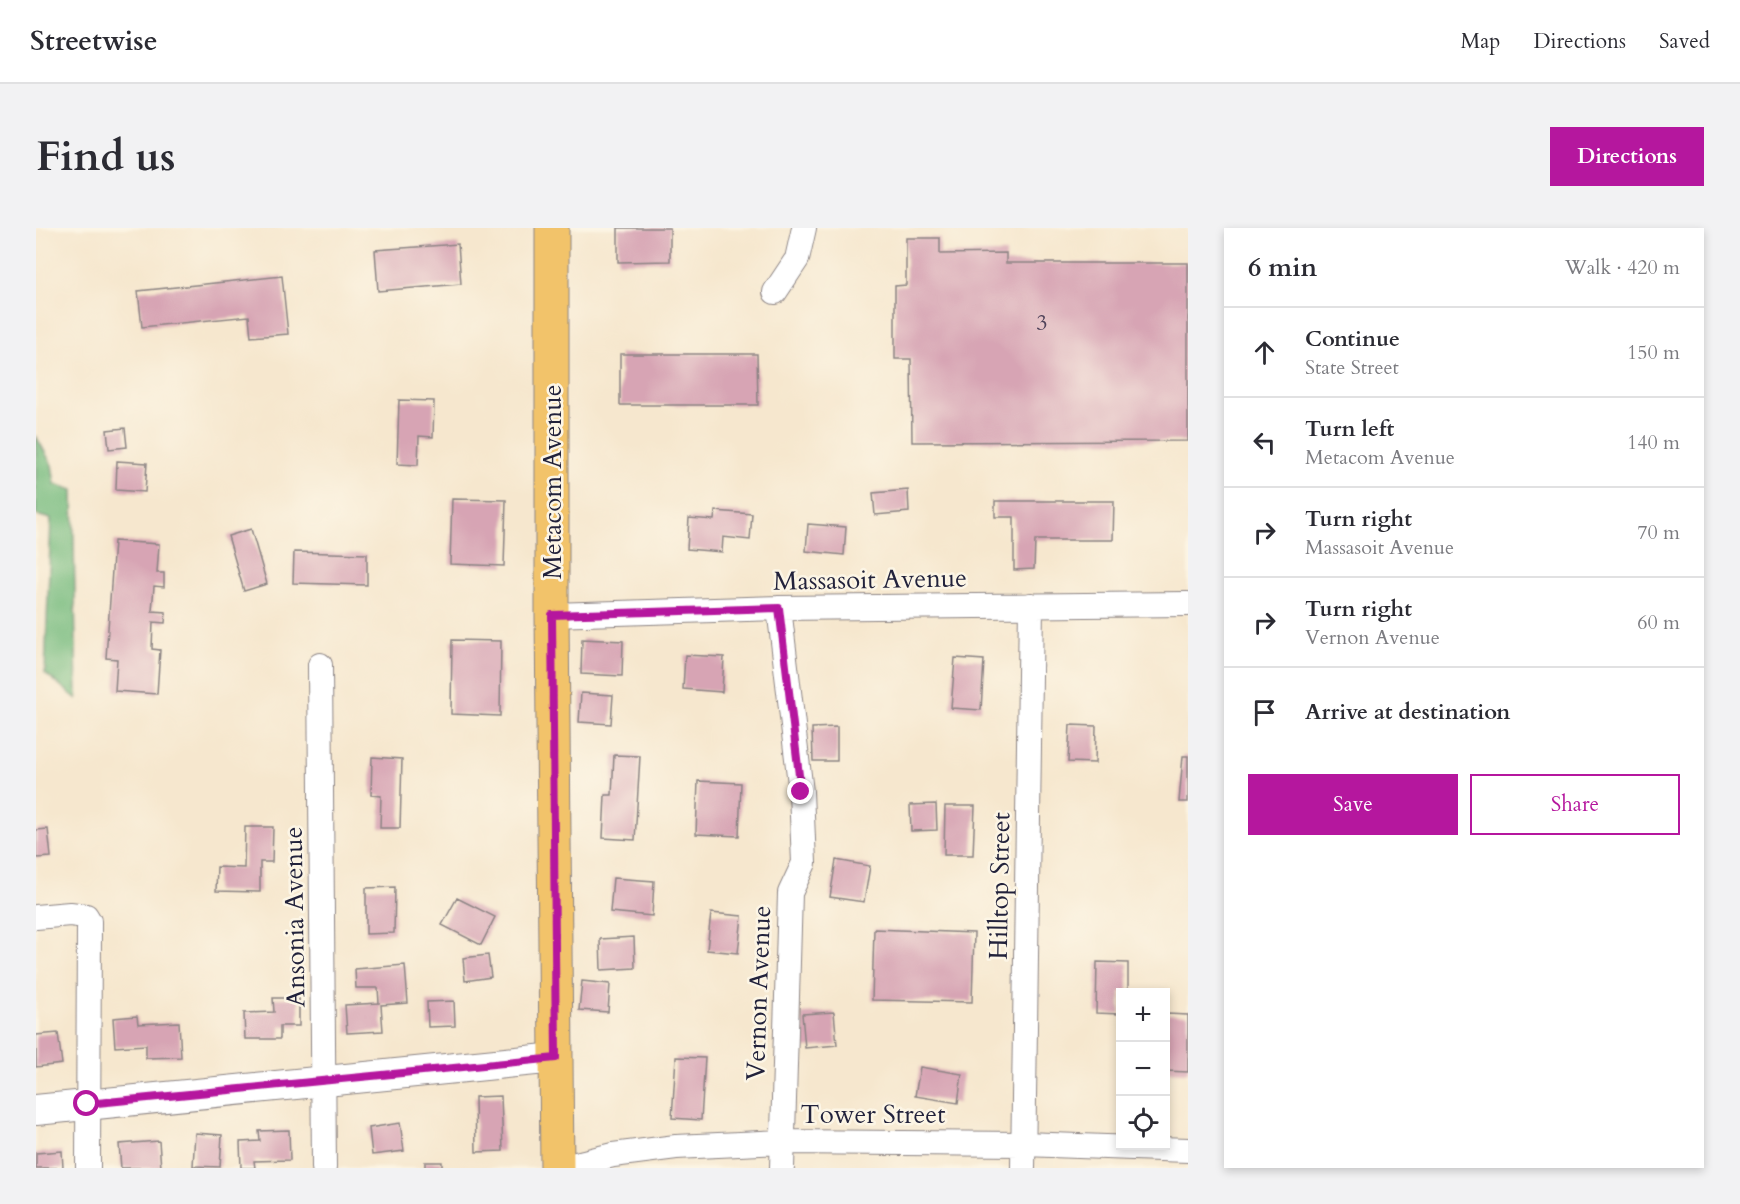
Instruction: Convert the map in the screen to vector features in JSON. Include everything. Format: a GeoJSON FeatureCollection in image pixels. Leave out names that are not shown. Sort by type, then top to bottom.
{"type":"FeatureCollection","features":[{"type":"Feature","properties":{"kind":"main road","name":"Metacom Avenue"},"geometry":{"type":"LineString","coordinates":[[552,228],[552,615],[559,1168]]}},
{"type":"Feature","properties":{"kind":"street"},"geometry":{"type":"LineString","coordinates":[[775,292],[796,259],[804,228]]}},
{"type":"Feature","properties":{"kind":"street","name":"Massasoit Avenue"},"geometry":{"type":"LineString","coordinates":[[552,615],[779,608],[1188,604]]}},
{"type":"Feature","properties":{"kind":"street","name":"Hilltop Street"},"geometry":{"type":"LineString","coordinates":[[1023,1168],[1032,605]]}},
{"type":"Feature","properties":{"kind":"street","name":"Vernon Avenue"},"geometry":{"type":"LineString","coordinates":[[779,608],[801,792],[804,863],[790,893],[782,1168]]}},
{"type":"Feature","properties":{"kind":"street","name":"Ansonia Avenue"},"geometry":{"type":"LineString","coordinates":[[320,665],[324,1168]]}},
{"type":"Feature","properties":{"kind":"street"},"geometry":{"type":"LineString","coordinates":[[36,917],[70,914],[86,916],[89,921],[88,1168]]}},
{"type":"Feature","properties":{"kind":"street"},"geometry":{"type":"LineString","coordinates":[[36,1110],[556,1058]]}},
{"type":"Feature","properties":{"kind":"street","name":"Tower Street"},"geometry":{"type":"LineString","coordinates":[[559,1168],[613,1155],[666,1149],[781,1142],[1024,1144],[1188,1150]]}},
{"type":"Feature","properties":{"kind":"green space"},"geometry":{"type":"Polygon","coordinates":[[[36,436],[52,465],[55,484],[73,490],[77,699],[45,673],[51,519],[36,515],[36,436]]]}},
{"type":"Feature","properties":{"kind":"building"},"geometry":{"type":"Polygon","coordinates":[[[618,228],[670,228],[670,261],[618,262],[618,228]]]}},
{"type":"Feature","properties":{"kind":"building"},"geometry":{"type":"Polygon","coordinates":[[[906,238],[940,238],[940,254],[1006,253],[1006,263],[1188,263],[1188,441],[912,442],[911,359],[895,359],[895,286],[906,285],[906,238]]]}},
{"type":"Feature","properties":{"kind":"building"},"geometry":{"type":"Polygon","coordinates":[[[458,244],[461,284],[378,291],[375,250],[458,244]]]}},
{"type":"Feature","properties":{"kind":"building"},"geometry":{"type":"Polygon","coordinates":[[[282,276],[288,334],[251,337],[249,316],[142,327],[138,291],[282,276]]]}},
{"type":"Feature","properties":{"kind":"building"},"geometry":{"type":"Polygon","coordinates":[[[620,354],[757,354],[758,405],[620,405],[620,354]]]}},
{"type":"Feature","properties":{"kind":"building"},"geometry":{"type":"Polygon","coordinates":[[[399,400],[434,401],[433,437],[419,436],[418,465],[397,464],[399,400]]]}},
{"type":"Feature","properties":{"kind":"building"},"geometry":{"type":"Polygon","coordinates":[[[125,428],[127,447],[109,449],[107,430],[125,428]]]}},
{"type":"Feature","properties":{"kind":"building"},"geometry":{"type":"Polygon","coordinates":[[[117,461],[147,463],[145,492],[116,490],[117,461]]]}},
{"type":"Feature","properties":{"kind":"building"},"geometry":{"type":"Polygon","coordinates":[[[908,490],[909,512],[875,515],[873,493],[908,490]]]}},
{"type":"Feature","properties":{"kind":"building"},"geometry":{"type":"Polygon","coordinates":[[[452,499],[506,500],[504,566],[450,564],[452,499]]]}},
{"type":"Feature","properties":{"kind":"building"},"geometry":{"type":"Polygon","coordinates":[[[995,501],[1114,501],[1113,540],[1035,540],[1034,569],[1014,570],[1014,517],[995,517],[995,501]]]}},
{"type":"Feature","properties":{"kind":"building"},"geometry":{"type":"Polygon","coordinates":[[[715,511],[752,514],[750,540],[723,537],[722,552],[687,549],[689,518],[714,520],[715,511]]]}},
{"type":"Feature","properties":{"kind":"building"},"geometry":{"type":"Polygon","coordinates":[[[808,524],[846,527],[844,555],[806,551],[808,524]]]}},
{"type":"Feature","properties":{"kind":"building"},"geometry":{"type":"Polygon","coordinates":[[[251,529],[267,584],[244,591],[228,536],[251,529]]]}},
{"type":"Feature","properties":{"kind":"building"},"geometry":{"type":"Polygon","coordinates":[[[114,541],[159,544],[157,573],[164,573],[164,587],[154,586],[152,611],[166,612],[165,623],[153,622],[152,649],[160,650],[157,694],[115,691],[117,659],[106,658],[114,541]]]}},
{"type":"Feature","properties":{"kind":"building"},"geometry":{"type":"Polygon","coordinates":[[[294,552],[367,554],[367,585],[293,583],[294,552]]]}},
{"type":"Feature","properties":{"kind":"building"},"geometry":{"type":"Polygon","coordinates":[[[582,639],[623,641],[622,676],[581,674],[582,639]]]}},
{"type":"Feature","properties":{"kind":"building"},"geometry":{"type":"Polygon","coordinates":[[[452,640],[501,641],[500,716],[451,714],[452,640]]]}},
{"type":"Feature","properties":{"kind":"building"},"geometry":{"type":"Polygon","coordinates":[[[685,655],[724,657],[722,692],[683,689],[685,655]]]}},
{"type":"Feature","properties":{"kind":"building"},"geometry":{"type":"Polygon","coordinates":[[[955,658],[984,660],[981,710],[951,708],[955,658]]]}},
{"type":"Feature","properties":{"kind":"building"},"geometry":{"type":"Polygon","coordinates":[[[581,693],[613,695],[611,724],[579,722],[581,693]]]}},
{"type":"Feature","properties":{"kind":"building"},"geometry":{"type":"Polygon","coordinates":[[[1070,725],[1096,726],[1095,763],[1068,762],[1070,725]]]}},
{"type":"Feature","properties":{"kind":"building"},"geometry":{"type":"Polygon","coordinates":[[[837,727],[837,761],[813,761],[812,728],[837,727]]]}},
{"type":"Feature","properties":{"kind":"building"},"geometry":{"type":"Polygon","coordinates":[[[614,755],[640,756],[635,840],[603,838],[605,795],[612,795],[614,755]]]}},
{"type":"Feature","properties":{"kind":"building"},"geometry":{"type":"Polygon","coordinates":[[[1183,756],[1188,756],[1188,802],[1179,802],[1183,756]]]}},
{"type":"Feature","properties":{"kind":"building"},"geometry":{"type":"Polygon","coordinates":[[[372,757],[402,759],[400,828],[380,828],[381,796],[371,795],[372,757]]]}},
{"type":"Feature","properties":{"kind":"building"},"geometry":{"type":"Polygon","coordinates":[[[698,781],[741,783],[739,836],[696,834],[698,781]]]}},
{"type":"Feature","properties":{"kind":"building"},"geometry":{"type":"Polygon","coordinates":[[[936,804],[937,830],[911,831],[910,805],[936,804]]]}},
{"type":"Feature","properties":{"kind":"building"},"geometry":{"type":"Polygon","coordinates":[[[945,806],[975,806],[973,855],[944,855],[945,806]]]}},
{"type":"Feature","properties":{"kind":"building"},"geometry":{"type":"Polygon","coordinates":[[[245,827],[273,827],[272,862],[260,862],[260,892],[216,891],[217,867],[244,868],[245,827]]]}},
{"type":"Feature","properties":{"kind":"building"},"geometry":{"type":"Polygon","coordinates":[[[48,829],[51,857],[36,858],[36,830],[48,829]]]}},
{"type":"Feature","properties":{"kind":"building"},"geometry":{"type":"Polygon","coordinates":[[[836,860],[870,866],[864,902],[830,897],[836,860]]]}},
{"type":"Feature","properties":{"kind":"building"},"geometry":{"type":"Polygon","coordinates":[[[613,878],[654,881],[652,916],[610,912],[613,878]]]}},
{"type":"Feature","properties":{"kind":"building"},"geometry":{"type":"Polygon","coordinates":[[[395,887],[394,933],[366,934],[366,888],[395,887]]]}},
{"type":"Feature","properties":{"kind":"building"},"geometry":{"type":"Polygon","coordinates":[[[457,898],[495,917],[481,945],[442,925],[457,898]]]}},
{"type":"Feature","properties":{"kind":"building"},"geometry":{"type":"Polygon","coordinates":[[[711,913],[742,916],[738,953],[707,950],[711,913]]]}},
{"type":"Feature","properties":{"kind":"building"},"geometry":{"type":"Polygon","coordinates":[[[874,929],[974,933],[972,1002],[872,1000],[874,929]]]}},
{"type":"Feature","properties":{"kind":"building"},"geometry":{"type":"Polygon","coordinates":[[[634,937],[635,968],[601,970],[600,939],[634,937]]]}},
{"type":"Feature","properties":{"kind":"building"},"geometry":{"type":"Polygon","coordinates":[[[488,955],[491,977],[465,981],[463,958],[488,955]]]}},
{"type":"Feature","properties":{"kind":"building"},"geometry":{"type":"Polygon","coordinates":[[[1097,962],[1128,963],[1128,988],[1116,988],[1116,1014],[1096,1013],[1097,962]]]}},
{"type":"Feature","properties":{"kind":"building"},"geometry":{"type":"Polygon","coordinates":[[[405,965],[408,1003],[381,1005],[383,1031],[347,1033],[345,1005],[379,1003],[378,988],[356,988],[355,969],[405,965]]]}},
{"type":"Feature","properties":{"kind":"building"},"geometry":{"type":"Polygon","coordinates":[[[582,981],[610,984],[608,1012],[579,1010],[582,981]]]}},
{"type":"Feature","properties":{"kind":"building"},"geometry":{"type":"Polygon","coordinates":[[[273,998],[299,998],[299,1026],[280,1026],[280,1039],[245,1039],[244,1013],[274,1012],[273,998]]]}},
{"type":"Feature","properties":{"kind":"building"},"geometry":{"type":"Polygon","coordinates":[[[454,1001],[455,1026],[428,1027],[427,1002],[454,1001]]]}},
{"type":"Feature","properties":{"kind":"building"},"geometry":{"type":"Polygon","coordinates":[[[834,1012],[837,1045],[805,1048],[802,1014],[834,1012]]]}},
{"type":"Feature","properties":{"kind":"building"},"geometry":{"type":"Polygon","coordinates":[[[1170,1014],[1188,1015],[1188,1072],[1170,1071],[1170,1014]]]}},
{"type":"Feature","properties":{"kind":"building"},"geometry":{"type":"Polygon","coordinates":[[[137,1016],[138,1024],[179,1022],[181,1057],[146,1058],[146,1045],[115,1047],[113,1018],[137,1016]]]}},
{"type":"Feature","properties":{"kind":"building"},"geometry":{"type":"Polygon","coordinates":[[[58,1033],[62,1064],[36,1067],[36,1035],[58,1033]]]}},
{"type":"Feature","properties":{"kind":"building"},"geometry":{"type":"Polygon","coordinates":[[[676,1057],[705,1058],[701,1120],[672,1118],[676,1057]]]}},
{"type":"Feature","properties":{"kind":"building"},"geometry":{"type":"Polygon","coordinates":[[[920,1067],[962,1074],[958,1103],[915,1096],[920,1067]]]}},
{"type":"Feature","properties":{"kind":"building"},"geometry":{"type":"Polygon","coordinates":[[[501,1096],[503,1151],[476,1152],[475,1097],[501,1096]]]}},
{"type":"Feature","properties":{"kind":"building"},"geometry":{"type":"Polygon","coordinates":[[[400,1123],[404,1151],[372,1155],[369,1128],[400,1123]]]}},
{"type":"Feature","properties":{"kind":"building"},"geometry":{"type":"Polygon","coordinates":[[[289,1130],[290,1160],[254,1161],[255,1168],[241,1168],[240,1142],[260,1141],[259,1131],[289,1130]]]}},
{"type":"Feature","properties":{"kind":"building"},"geometry":{"type":"Polygon","coordinates":[[[195,1133],[222,1135],[220,1167],[193,1166],[195,1133]]]}},
{"type":"Feature","properties":{"kind":"building"},"geometry":{"type":"Polygon","coordinates":[[[159,1141],[161,1168],[121,1168],[119,1144],[159,1141]]]}},
{"type":"Feature","properties":{"kind":"building"},"geometry":{"type":"Polygon","coordinates":[[[62,1151],[63,1168],[36,1168],[36,1153],[62,1151]]]}},
{"type":"Feature","properties":{"kind":"building"},"geometry":{"type":"Polygon","coordinates":[[[425,1162],[442,1162],[442,1168],[425,1168],[425,1162]]]}},
{"type":"Feature","properties":{"kind":"route"},"geometry":{"type":"LineString","coordinates":[[87,1104],[556,1058],[552,615],[779,608],[801,792]]}}]}
